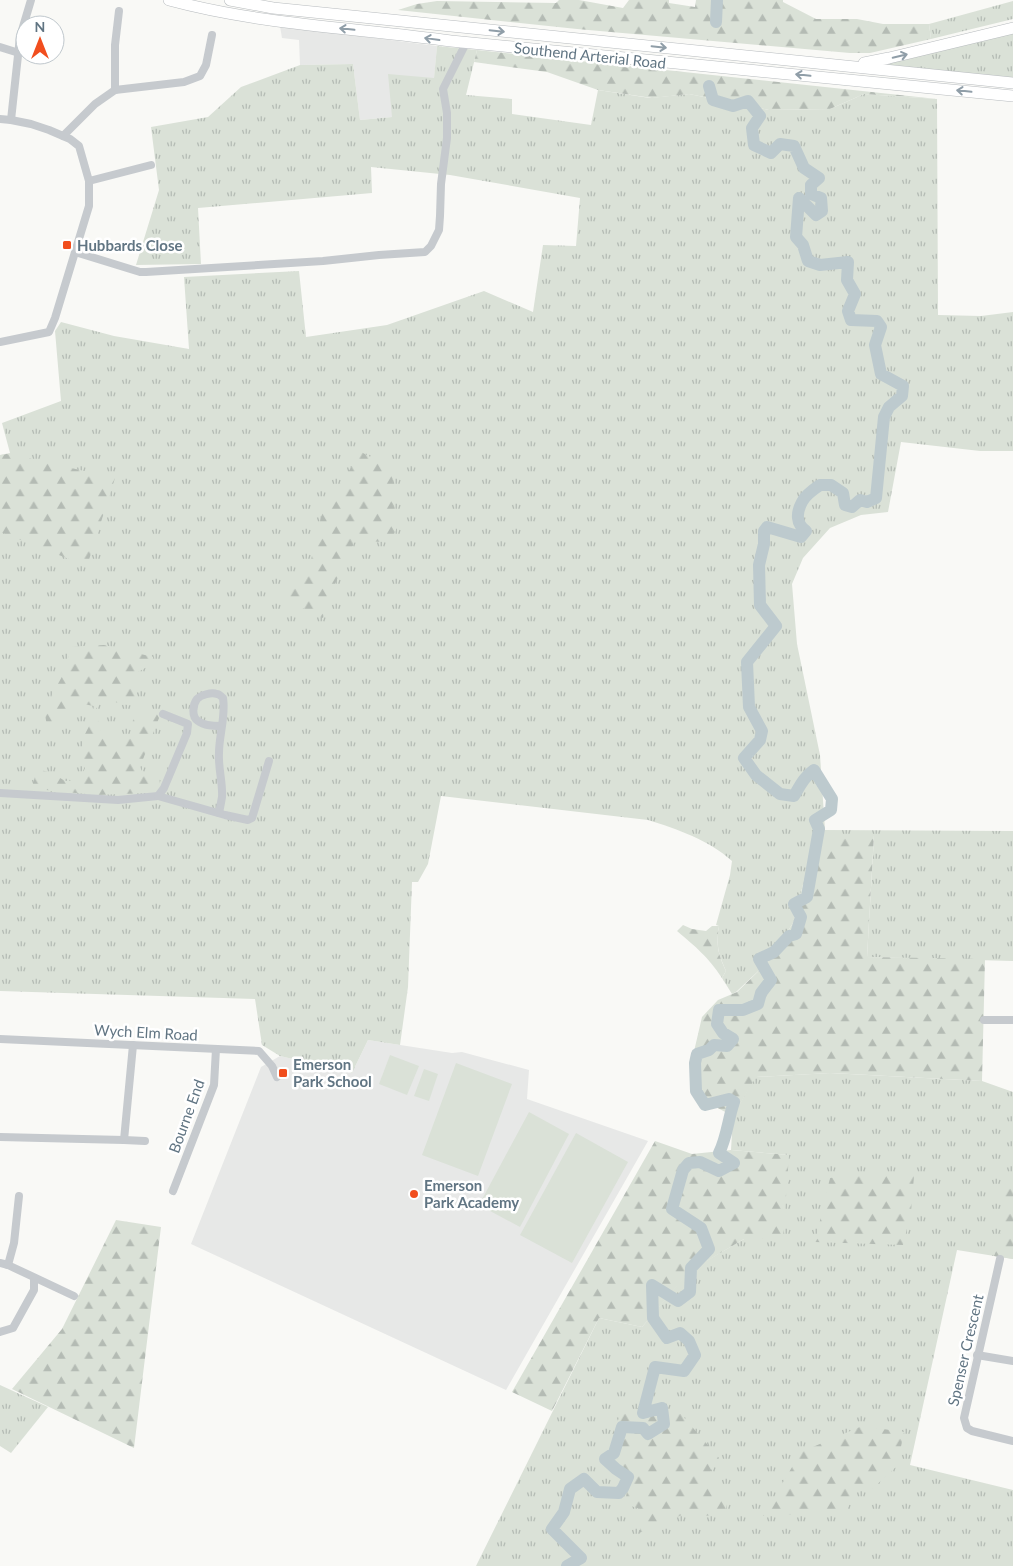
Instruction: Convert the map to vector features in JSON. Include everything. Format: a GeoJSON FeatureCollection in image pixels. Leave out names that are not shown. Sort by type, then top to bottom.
{"type":"FeatureCollection","features":[{"type":"Feature","properties":{"kind":"highway","name":"Southend Arterial Road"},"geometry":{"type":"LineString","coordinates":[[169,0],[201,9],[266,20],[466,43],[1013,96]]}},
{"type":"Feature","properties":{"kind":"highway","name":"Southend Arterial Road"},"geometry":{"type":"LineString","coordinates":[[230,0],[273,8],[1013,82]]}},
{"type":"Feature","properties":{"kind":"highway"},"geometry":{"type":"LineString","coordinates":[[834,64],[869,62],[889,58],[1013,28]]}},
{"type":"Feature","properties":{"kind":"street"},"geometry":{"type":"LineString","coordinates":[[27,15],[31,0]]}},
{"type":"Feature","properties":{"kind":"street"},"geometry":{"type":"LineString","coordinates":[[116,90],[115,45],[119,11]]}},
{"type":"Feature","properties":{"kind":"street"},"geometry":{"type":"LineString","coordinates":[[63,136],[95,104],[116,90],[184,82],[200,76],[206,65],[212,35]]}},
{"type":"Feature","properties":{"kind":"street"},"geometry":{"type":"LineString","coordinates":[[74,252],[140,272],[146,272],[323,261],[425,252],[431,246],[439,230],[440,223],[441,184],[447,138],[447,113],[443,89],[466,43]]}},
{"type":"Feature","properties":{"kind":"street"},"geometry":{"type":"LineString","coordinates":[[0,47],[15,52]]}},
{"type":"Feature","properties":{"kind":"street"},"geometry":{"type":"LineString","coordinates":[[12,120],[18,65]]}},
{"type":"Feature","properties":{"kind":"street"},"geometry":{"type":"LineString","coordinates":[[0,119],[12,120],[49,130],[79,146],[89,181],[89,206],[49,332],[0,342]]}},
{"type":"Feature","properties":{"kind":"street"},"geometry":{"type":"LineString","coordinates":[[89,181],[151,165]]}},
{"type":"Feature","properties":{"kind":"street"},"geometry":{"type":"LineString","coordinates":[[219,813],[222,796],[219,756],[221,726],[225,708],[224,698],[216,693],[204,695],[197,699],[193,708],[194,717],[197,721],[209,726],[221,726]]}},
{"type":"Feature","properties":{"kind":"street"},"geometry":{"type":"LineString","coordinates":[[158,796],[164,788],[187,733],[188,724],[163,714]]}},
{"type":"Feature","properties":{"kind":"street"},"geometry":{"type":"LineString","coordinates":[[0,793],[118,800],[158,796],[248,820],[252,818],[269,762]]}},
{"type":"Feature","properties":{"kind":"street"},"geometry":{"type":"LineString","coordinates":[[984,1020],[1013,1020]]}},
{"type":"Feature","properties":{"kind":"street","name":"Wych Elm Road"},"geometry":{"type":"LineString","coordinates":[[0,1039],[259,1051],[272,1066],[277,1077]]}},
{"type":"Feature","properties":{"kind":"street"},"geometry":{"type":"LineString","coordinates":[[124,1140],[133,1045]]}},
{"type":"Feature","properties":{"kind":"street","name":"Bourne End"},"geometry":{"type":"LineString","coordinates":[[173,1191],[214,1085],[216,1049]]}},
{"type":"Feature","properties":{"kind":"street"},"geometry":{"type":"LineString","coordinates":[[0,1137],[145,1142]]}},
{"type":"Feature","properties":{"kind":"street"},"geometry":{"type":"LineString","coordinates":[[19,1196],[14,1243],[4,1264],[74,1296]]}},
{"type":"Feature","properties":{"kind":"street","name":"Spenser Crescent"},"geometry":{"type":"LineString","coordinates":[[1000,1259],[977,1354],[964,1423],[972,1432],[1013,1440]]}},
{"type":"Feature","properties":{"kind":"street"},"geometry":{"type":"LineString","coordinates":[[0,1332],[13,1328],[34,1290],[34,1278]]}},
{"type":"Feature","properties":{"kind":"street"},"geometry":{"type":"LineString","coordinates":[[977,1354],[1013,1361]]}},
{"type":"Feature","properties":{"kind":"shaded area"},"geometry":{"type":"Polygon","coordinates":[[[280,26],[437,46],[434,79],[392,117],[360,120],[353,64],[300,65],[299,40],[282,38],[280,26]]]}},
{"type":"Feature","properties":{"kind":"shaded area","name":"Emerson Park Academy"},"geometry":{"type":"Polygon","coordinates":[[[368,1040],[452,1053],[462,1052],[529,1070],[527,1099],[648,1141],[506,1390],[191,1244],[261,1067],[280,1056],[352,1073],[368,1040]]]}},
{"type":"Feature","properties":{"kind":"green space"},"geometry":{"type":"Polygon","coordinates":[[[559,0],[579,0],[623,8],[629,0],[669,0],[669,3],[695,7],[696,0],[783,0],[783,2],[816,19],[857,19],[883,24],[929,24],[931,39],[870,53],[850,53],[577,29],[398,10],[417,4],[437,1],[556,3],[559,0]]]}},
{"type":"Feature","properties":{"kind":"green space"},"geometry":{"type":"Polygon","coordinates":[[[1013,1],[1013,19],[931,39],[929,24],[1013,1]]]}},
{"type":"Feature","properties":{"kind":"green space"},"geometry":{"type":"Polygon","coordinates":[[[1013,32],[1013,78],[880,64],[1013,32]]]}},
{"type":"Feature","properties":{"kind":"green space"},"geometry":{"type":"Polygon","coordinates":[[[437,46],[477,50],[466,95],[512,99],[512,114],[591,125],[598,90],[650,98],[689,94],[769,110],[830,109],[864,94],[937,99],[938,315],[981,316],[1013,312],[1013,451],[980,451],[901,442],[888,512],[861,515],[830,528],[803,558],[792,584],[797,644],[820,755],[825,830],[1013,831],[1013,961],[867,957],[874,836],[816,835],[793,923],[768,962],[732,994],[722,978],[726,971],[718,949],[719,926],[716,925],[732,861],[713,847],[692,836],[648,820],[441,796],[428,864],[418,882],[412,882],[408,987],[400,1045],[368,1040],[352,1073],[280,1056],[262,1045],[255,999],[0,991],[0,455],[10,453],[2,423],[61,401],[55,331],[61,322],[114,336],[189,349],[184,277],[299,271],[306,337],[387,325],[484,291],[533,312],[543,245],[576,246],[580,198],[450,175],[371,167],[372,193],[198,208],[201,264],[136,265],[159,190],[151,127],[208,117],[241,87],[300,65],[353,64],[360,120],[392,117],[388,74],[434,78],[437,46]]]}},
{"type":"Feature","properties":{"kind":"green space"},"geometry":{"type":"Polygon","coordinates":[[[477,50],[937,99],[864,94],[830,109],[769,110],[689,94],[652,98],[598,90],[547,72],[474,62],[477,50]]]}},
{"type":"Feature","properties":{"kind":"green space"},"geometry":{"type":"Polygon","coordinates":[[[361,452],[392,468],[396,530],[389,542],[355,541],[326,603],[323,618],[296,605],[279,590],[283,586],[307,577],[322,513],[361,452]]]}},
{"type":"Feature","properties":{"kind":"green space"},"geometry":{"type":"Polygon","coordinates":[[[10,454],[115,478],[87,566],[0,532],[0,455],[10,454]]]}},
{"type":"Feature","properties":{"kind":"green space"},"geometry":{"type":"Polygon","coordinates":[[[104,645],[153,657],[154,663],[138,672],[130,684],[136,698],[135,706],[121,704],[104,698],[95,710],[102,734],[121,742],[131,734],[133,720],[142,712],[154,709],[159,718],[140,767],[143,773],[159,776],[160,784],[149,793],[96,795],[36,789],[33,784],[37,769],[52,773],[65,781],[80,780],[85,768],[82,740],[89,726],[94,706],[83,704],[66,712],[58,726],[47,726],[44,709],[64,673],[71,647],[104,645]]]}},
{"type":"Feature","properties":{"kind":"green space"},"geometry":{"type":"Polygon","coordinates":[[[816,835],[874,835],[867,957],[985,959],[982,1081],[831,1073],[756,1077],[733,1116],[708,1103],[695,1084],[692,1060],[702,1017],[718,1000],[737,992],[768,962],[793,923],[816,835]]]}},
{"type":"Feature","properties":{"kind":"green space"},"geometry":{"type":"Polygon","coordinates":[[[683,925],[692,929],[706,931],[712,926],[719,926],[718,949],[726,971],[722,978],[712,964],[677,931],[683,925]]]}},
{"type":"Feature","properties":{"kind":"green space"},"geometry":{"type":"Polygon","coordinates":[[[390,1055],[419,1066],[407,1095],[379,1084],[390,1055]]]}},
{"type":"Feature","properties":{"kind":"green space"},"geometry":{"type":"Polygon","coordinates":[[[456,1063],[512,1084],[478,1176],[422,1155],[456,1063]]]}},
{"type":"Feature","properties":{"kind":"green space"},"geometry":{"type":"Polygon","coordinates":[[[424,1069],[438,1074],[429,1101],[414,1096],[424,1069]]]}},
{"type":"Feature","properties":{"kind":"green space"},"geometry":{"type":"Polygon","coordinates":[[[830,1073],[982,1081],[1013,1092],[1013,1259],[957,1250],[910,1465],[1013,1490],[1013,1566],[476,1566],[599,1318],[642,1327],[689,1271],[744,1239],[789,1155],[731,1150],[733,1116],[755,1077],[830,1073]]]}},
{"type":"Feature","properties":{"kind":"green space"},"geometry":{"type":"Polygon","coordinates":[[[529,1112],[569,1134],[520,1227],[479,1205],[529,1112]]]}},
{"type":"Feature","properties":{"kind":"green space"},"geometry":{"type":"Polygon","coordinates":[[[576,1133],[628,1162],[572,1263],[520,1235],[576,1133]]]}},
{"type":"Feature","properties":{"kind":"green space"},"geometry":{"type":"Polygon","coordinates":[[[655,1141],[692,1154],[731,1150],[789,1155],[783,1239],[744,1239],[690,1271],[642,1327],[599,1318],[552,1411],[512,1392],[655,1141]]]}},
{"type":"Feature","properties":{"kind":"green space"},"geometry":{"type":"Polygon","coordinates":[[[875,1172],[914,1176],[911,1212],[903,1245],[815,1242],[830,1178],[875,1172]]]}},
{"type":"Feature","properties":{"kind":"green space"},"geometry":{"type":"Polygon","coordinates":[[[1013,1174],[1013,1259],[994,1256],[1001,1232],[1005,1186],[1013,1174]]]}},
{"type":"Feature","properties":{"kind":"green space"},"geometry":{"type":"Polygon","coordinates":[[[116,1220],[161,1227],[134,1448],[12,1389],[62,1329],[116,1220]]]}},
{"type":"Feature","properties":{"kind":"green space"},"geometry":{"type":"Polygon","coordinates":[[[0,1385],[48,1407],[11,1453],[0,1446],[0,1385]]]}},
{"type":"Feature","properties":{"kind":"green space"},"geometry":{"type":"Polygon","coordinates":[[[642,1407],[681,1414],[719,1458],[705,1480],[728,1498],[725,1516],[682,1515],[639,1533],[646,1511],[625,1504],[628,1484],[606,1449],[621,1413],[642,1407]]]}},
{"type":"Feature","properties":{"kind":"green space"},"geometry":{"type":"Polygon","coordinates":[[[862,1426],[904,1432],[897,1466],[872,1489],[858,1487],[846,1511],[763,1516],[801,1452],[862,1426]]]}},
{"type":"Feature","properties":{"kind":"waterway"},"geometry":{"type":"LineString","coordinates":[[716,22],[717,0]]}},
{"type":"Feature","properties":{"kind":"waterway"},"geometry":{"type":"LineString","coordinates":[[567,1566],[581,1558],[552,1529],[564,1512],[570,1489],[584,1479],[597,1492],[619,1493],[628,1477],[605,1459],[614,1453],[622,1427],[643,1428],[648,1434],[664,1424],[662,1408],[643,1413],[655,1367],[684,1371],[695,1355],[689,1341],[680,1333],[667,1338],[653,1318],[652,1285],[678,1301],[690,1292],[691,1268],[709,1249],[701,1228],[672,1209],[683,1170],[689,1163],[700,1162],[719,1171],[734,1163],[719,1153],[734,1102],[729,1099],[705,1105],[696,1091],[695,1063],[697,1054],[709,1050],[714,1045],[727,1046],[733,1039],[723,1033],[717,1024],[719,1010],[743,1010],[758,1004],[761,993],[771,980],[759,959],[774,952],[789,936],[796,934],[801,917],[794,904],[807,897],[819,829],[815,820],[831,810],[832,799],[814,770],[805,779],[794,796],[780,794],[756,775],[744,758],[760,740],[762,731],[749,707],[747,662],[776,626],[760,605],[759,565],[764,544],[764,531],[767,527],[801,537],[806,531],[800,525],[798,518],[800,506],[803,499],[820,485],[831,485],[843,493],[845,505],[852,507],[860,500],[867,502],[876,498],[884,417],[889,407],[902,396],[903,386],[881,374],[875,345],[881,327],[877,321],[851,320],[848,311],[855,294],[847,280],[848,262],[820,265],[808,261],[803,245],[796,237],[799,198],[816,215],[822,211],[821,198],[811,194],[811,185],[819,178],[804,168],[794,146],[780,144],[771,153],[754,145],[752,128],[760,116],[748,101],[733,106],[713,100],[709,86]]}},
{"type":"Feature","properties":{"kind":"place","name":"Hubbards Close"},"geometry":{"type":"Point","coordinates":[67,245]}},
{"type":"Feature","properties":{"kind":"place","name":"Emerson Park School"},"geometry":{"type":"Point","coordinates":[283,1073]}},
{"type":"Feature","properties":{"kind":"place","name":"Emerson Park Academy"},"geometry":{"type":"Point","coordinates":[414,1194]}}]}
